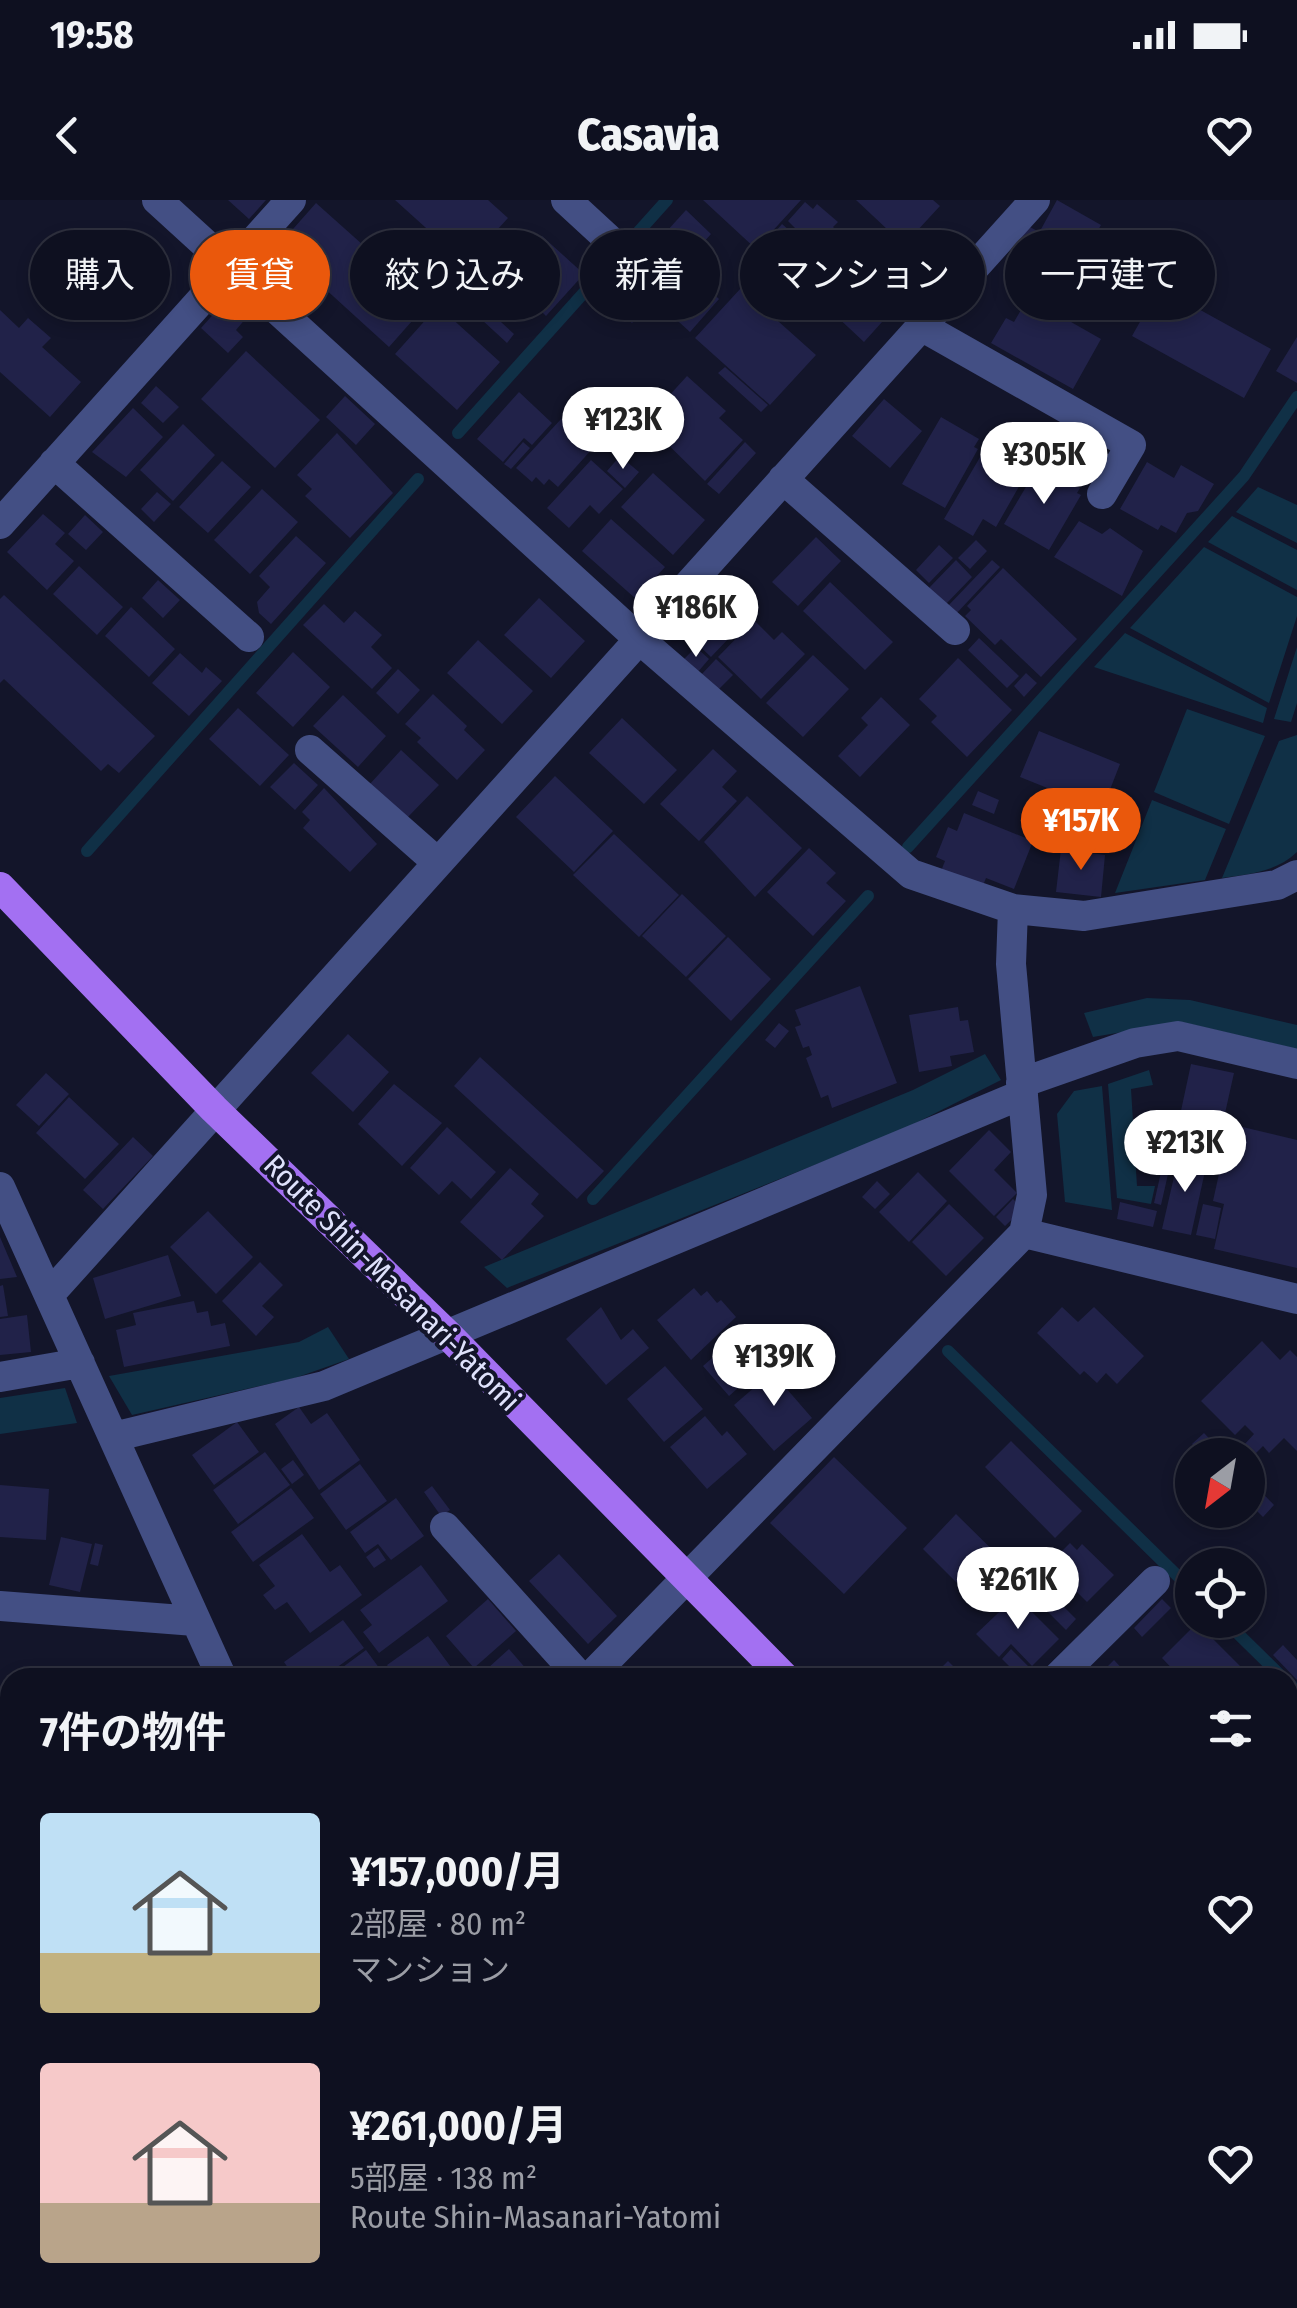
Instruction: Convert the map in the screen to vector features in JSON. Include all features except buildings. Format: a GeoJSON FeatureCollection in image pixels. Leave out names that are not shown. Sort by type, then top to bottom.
{"type":"FeatureCollection","features":[{"type":"Feature","properties":{"kind":"main road","name":"Route Shin-Masanari-Yatomi"},"geometry":{"type":"LineString","coordinates":[[0,887],[214,1109],[448,1335],[775,1668]]}},
{"type":"Feature","properties":{"kind":"street"},"geometry":{"type":"LineString","coordinates":[[156,200],[190,230]]}},
{"type":"Feature","properties":{"kind":"street"},"geometry":{"type":"LineString","coordinates":[[264,230],[291,200]]}},
{"type":"Feature","properties":{"kind":"street"},"geometry":{"type":"LineString","coordinates":[[566,200],[599,230]]}},
{"type":"Feature","properties":{"kind":"street"},"geometry":{"type":"LineString","coordinates":[[49,1295],[1034,200]]}},
{"type":"Feature","properties":{"kind":"street"},"geometry":{"type":"LineString","coordinates":[[0,524],[190,312]]}},
{"type":"Feature","properties":{"kind":"street"},"geometry":{"type":"LineString","coordinates":[[289,320],[639,639],[911,874],[1013,909],[1084,916],[1277,885],[1297,875]]}},
{"type":"Feature","properties":{"kind":"street"},"geometry":{"type":"LineString","coordinates":[[921,326],[1131,445],[1102,494]]}},
{"type":"Feature","properties":{"kind":"street"},"geometry":{"type":"LineString","coordinates":[[54,463],[249,637]]}},
{"type":"Feature","properties":{"kind":"street"},"geometry":{"type":"LineString","coordinates":[[783,479],[955,630]]}},
{"type":"Feature","properties":{"kind":"street"},"geometry":{"type":"LineString","coordinates":[[310,750],[437,862]]}},
{"type":"Feature","properties":{"kind":"street"},"geometry":{"type":"LineString","coordinates":[[599,1668],[1024,1233],[1032,1195],[1011,964],[1013,909]]}},
{"type":"Feature","properties":{"kind":"street"},"geometry":{"type":"LineString","coordinates":[[112,1437],[324,1386],[1135,1043],[1178,1036],[1297,1064]]}},
{"type":"Feature","properties":{"kind":"street"},"geometry":{"type":"LineString","coordinates":[[0,1187],[217,1668]]}},
{"type":"Feature","properties":{"kind":"street"},"geometry":{"type":"LineString","coordinates":[[1024,1233],[1297,1299]]}},
{"type":"Feature","properties":{"kind":"street"},"geometry":{"type":"LineString","coordinates":[[0,1378],[80,1363]]}},
{"type":"Feature","properties":{"kind":"street"},"geometry":{"type":"LineString","coordinates":[[444,1527],[572,1668]]}},
{"type":"Feature","properties":{"kind":"street"},"geometry":{"type":"LineString","coordinates":[[1067,1668],[1155,1581]]}},
{"type":"Feature","properties":{"kind":"street"},"geometry":{"type":"LineString","coordinates":[[0,1606],[195,1621]]}},
{"type":"Feature","properties":{"kind":"water"},"geometry":{"type":"Polygon","coordinates":[[[1258,487],[1297,505],[1297,543],[1236,512],[1258,487]]]}},
{"type":"Feature","properties":{"kind":"water"},"geometry":{"type":"Polygon","coordinates":[[[1232,516],[1297,550],[1297,590],[1208,542],[1232,516]]]}},
{"type":"Feature","properties":{"kind":"water"},"geometry":{"type":"Polygon","coordinates":[[[1204,547],[1297,597],[1297,616],[1269,703],[1130,628],[1204,547]]]}},
{"type":"Feature","properties":{"kind":"water"},"geometry":{"type":"Polygon","coordinates":[[[1125,633],[1267,708],[1263,723],[1094,667],[1125,633]]]}},
{"type":"Feature","properties":{"kind":"water"},"geometry":{"type":"Polygon","coordinates":[[[1297,647],[1297,703],[1291,722],[1274,719],[1297,647]]]}},
{"type":"Feature","properties":{"kind":"water"},"geometry":{"type":"Polygon","coordinates":[[[1187,709],[1265,736],[1229,824],[1154,792],[1187,709]]]}},
{"type":"Feature","properties":{"kind":"water"},"geometry":{"type":"Polygon","coordinates":[[[1297,735],[1297,852],[1271,868],[1222,878],[1279,741],[1297,735]]]}},
{"type":"Feature","properties":{"kind":"water"},"geometry":{"type":"Polygon","coordinates":[[[1152,800],[1226,829],[1205,880],[1115,893],[1152,800]]]}},
{"type":"Feature","properties":{"kind":"water"},"geometry":{"type":"Polygon","coordinates":[[[1147,998],[1190,1000],[1297,1025],[1297,1049],[1182,1022],[1093,1037],[1084,1013],[1147,998]]]}},
{"type":"Feature","properties":{"kind":"water"},"geometry":{"type":"Polygon","coordinates":[[[985,1054],[1001,1080],[902,1130],[507,1288],[484,1267],[913,1090],[985,1054]]]}},
{"type":"Feature","properties":{"kind":"water"},"geometry":{"type":"Polygon","coordinates":[[[1149,1070],[1153,1085],[1131,1089],[1137,1186],[1155,1186],[1151,1204],[1117,1198],[1108,1084],[1149,1070]]]}},
{"type":"Feature","properties":{"kind":"water"},"geometry":{"type":"Polygon","coordinates":[[[1102,1086],[1112,1210],[1065,1202],[1057,1114],[1074,1091],[1102,1086]]]}},
{"type":"Feature","properties":{"kind":"water"},"geometry":{"type":"Polygon","coordinates":[[[328,1327],[349,1359],[295,1378],[132,1415],[109,1376],[299,1342],[328,1327]]]}},
{"type":"Feature","properties":{"kind":"water"},"geometry":{"type":"Polygon","coordinates":[[[65,1388],[77,1423],[0,1434],[0,1398],[65,1388]]]}},
{"type":"Feature","properties":{"kind":"waterway"},"geometry":{"type":"LineString","coordinates":[[458,433],[667,200]]}},
{"type":"Feature","properties":{"kind":"waterway"},"geometry":{"type":"LineString","coordinates":[[908,847],[1244,476],[1297,397]]}},
{"type":"Feature","properties":{"kind":"waterway"},"geometry":{"type":"LineString","coordinates":[[87,851],[418,479]]}},
{"type":"Feature","properties":{"kind":"waterway"},"geometry":{"type":"LineString","coordinates":[[593,1199],[868,896]]}},
{"type":"Feature","properties":{"kind":"waterway"},"geometry":{"type":"LineString","coordinates":[[948,1351],[1175,1573]]}},
{"type":"Feature","properties":{"kind":"waterway"},"geometry":{"type":"LineString","coordinates":[[1242,1638],[1273,1668]]}}]}
